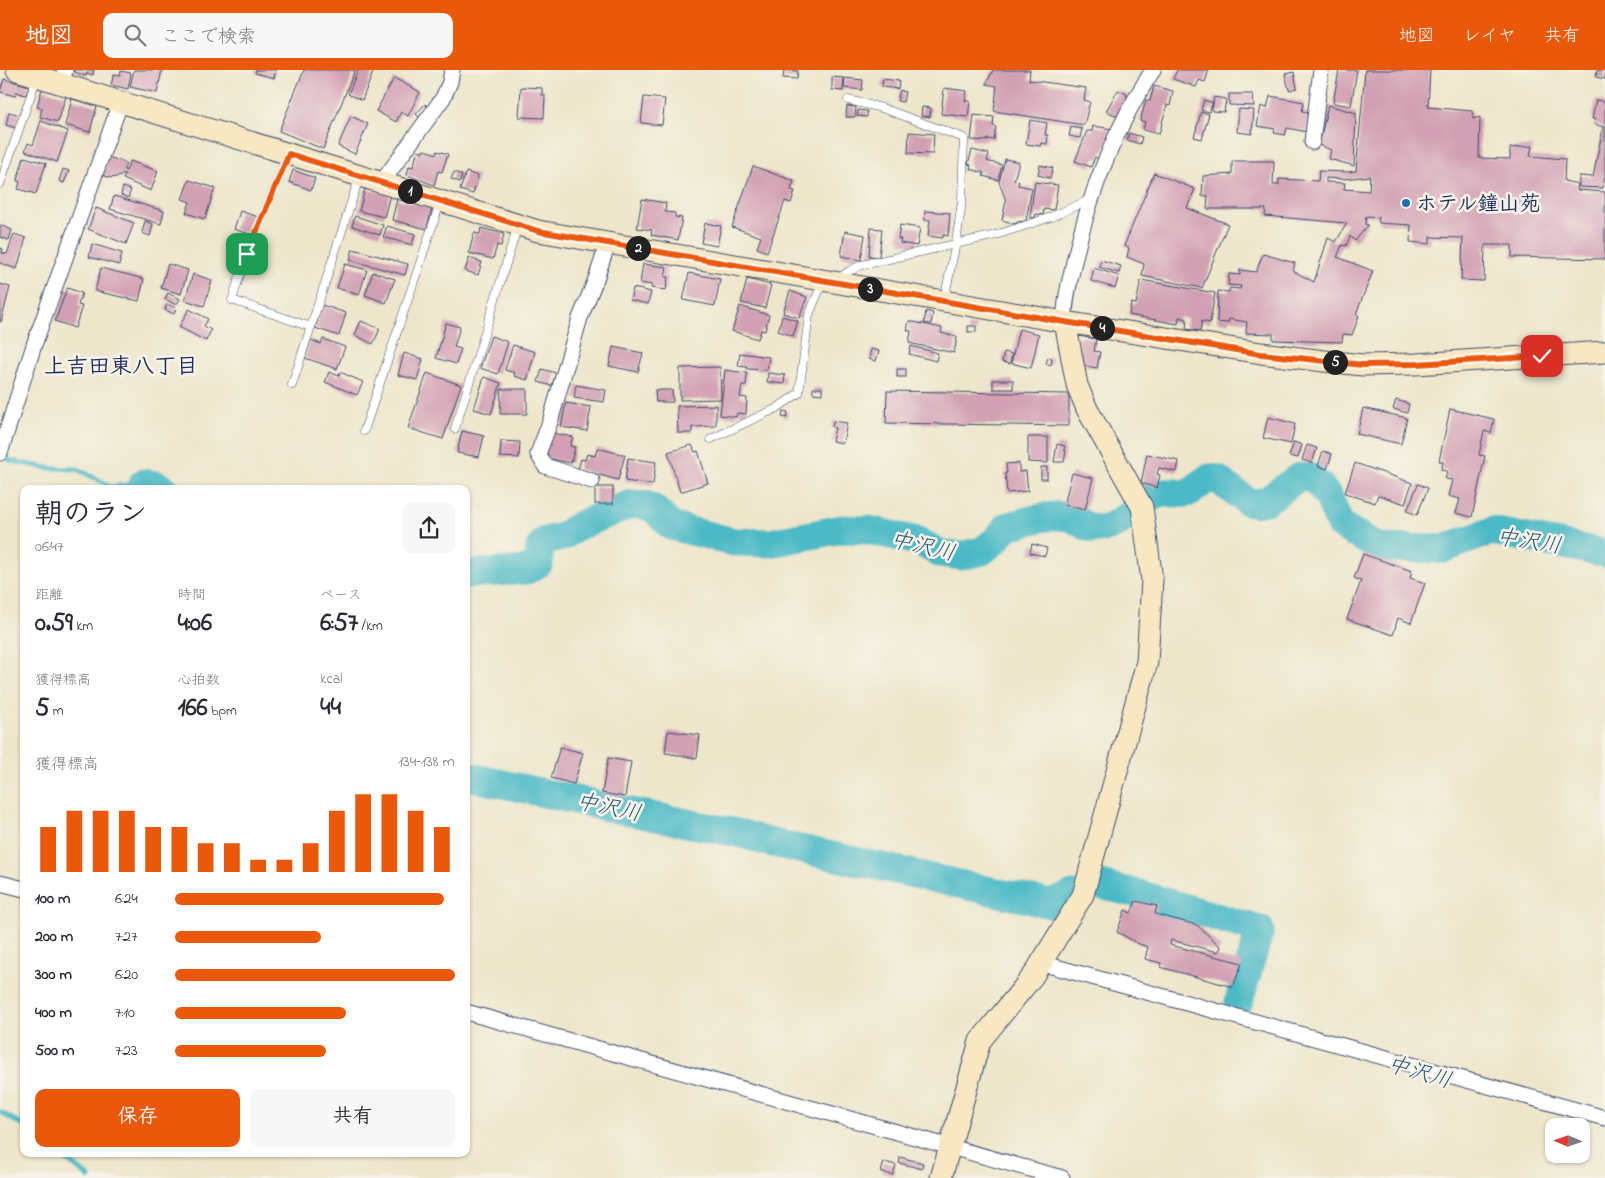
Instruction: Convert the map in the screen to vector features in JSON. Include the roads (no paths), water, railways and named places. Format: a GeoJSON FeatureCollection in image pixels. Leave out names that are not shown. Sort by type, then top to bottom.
{"type":"FeatureCollection","features":[{"type":"Feature","properties":{"kind":"street"},"geometry":{"type":"LineString","coordinates":[[17,70],[37,76],[64,76],[121,101],[538,231],[944,302],[1261,354],[1363,365],[1416,364],[1605,352]]}},
{"type":"Feature","properties":{"kind":"street"},"geometry":{"type":"LineString","coordinates":[[382,182],[443,98],[450,82],[452,70]]}},
{"type":"Feature","properties":{"kind":"street"},"geometry":{"type":"LineString","coordinates":[[941,1178],[980,1041],[1033,976],[1083,895],[1147,662],[1152,580],[1142,507],[1087,409],[1077,385],[1065,322],[1064,305],[1078,240],[1091,199],[1123,123],[1153,70]]}},
{"type":"Feature","properties":{"kind":"street"},"geometry":{"type":"LineString","coordinates":[[1312,142],[1321,70]]}},
{"type":"Feature","properties":{"kind":"street"},"geometry":{"type":"LineString","coordinates":[[0,453],[34,345],[121,101]]}},
{"type":"Feature","properties":{"kind":"street"},"geometry":{"type":"LineString","coordinates":[[592,481],[545,466],[538,454],[550,422],[580,318],[608,243]]}},
{"type":"Feature","properties":{"kind":"street"},"geometry":{"type":"LineString","coordinates":[[0,883],[20,889]]}},
{"type":"Feature","properties":{"kind":"street"},"geometry":{"type":"LineString","coordinates":[[1041,963],[1605,1118]]}},
{"type":"Feature","properties":{"kind":"street"},"geometry":{"type":"LineString","coordinates":[[470,1013],[1062,1178]]}},
{"type":"Feature","properties":{"kind":"lane"},"geometry":{"type":"LineString","coordinates":[[0,184],[37,76]]}},
{"type":"Feature","properties":{"kind":"lane"},"geometry":{"type":"LineString","coordinates":[[848,100],[882,108],[964,138],[962,202],[944,302]]}},
{"type":"Feature","properties":{"kind":"lane"},"geometry":{"type":"LineString","coordinates":[[289,154],[247,254],[232,300],[311,327]]}},
{"type":"Feature","properties":{"kind":"lane"},"geometry":{"type":"LineString","coordinates":[[292,385],[359,176]]}},
{"type":"Feature","properties":{"kind":"lane"},"geometry":{"type":"LineString","coordinates":[[711,439],[778,408],[799,393],[809,315],[828,282],[862,265],[1004,232],[1051,217],[1091,199]]}},
{"type":"Feature","properties":{"kind":"lane"},"geometry":{"type":"LineString","coordinates":[[364,431],[441,201]]}},
{"type":"Feature","properties":{"kind":"lane"},"geometry":{"type":"LineString","coordinates":[[456,429],[518,225]]}},
{"type":"Feature","properties":{"kind":"waterway","name":"中沢川"},"geometry":{"type":"LineString","coordinates":[[3,453],[11,461],[47,468],[77,469],[107,485]]}},
{"type":"Feature","properties":{"kind":"waterway","name":"中沢川"},"geometry":{"type":"LineString","coordinates":[[470,574],[527,570],[539,563],[539,549],[545,541],[562,537],[580,525],[631,504],[645,505],[654,509],[671,526],[734,542],[770,543],[842,529],[868,530],[918,541],[939,553],[960,556],[982,551],[995,541],[1008,526],[1038,518],[1061,516],[1072,518],[1095,529],[1108,527],[1121,520],[1152,497],[1163,493],[1186,493],[1209,478],[1217,479],[1247,501],[1255,503],[1266,501],[1299,477],[1312,478],[1329,498],[1340,525],[1380,548],[1443,549],[1492,531],[1605,553]]}},
{"type":"Feature","properties":{"kind":"waterway","name":"中沢川"},"geometry":{"type":"LineString","coordinates":[[126,485],[143,483]]}},
{"type":"Feature","properties":{"kind":"waterway","name":"中沢川"},"geometry":{"type":"LineString","coordinates":[[143,483],[157,485]]}},
{"type":"Feature","properties":{"kind":"waterway","name":"中沢川"},"geometry":{"type":"LineString","coordinates":[[470,777],[743,834],[764,841],[1050,904],[1073,895]]}},
{"type":"Feature","properties":{"kind":"waterway","name":"中沢川"},"geometry":{"type":"LineString","coordinates":[[1100,885],[1135,893],[1260,930],[1239,1001]]}},
{"type":"Feature","properties":{"kind":"waterway","name":"中沢川"},"geometry":{"type":"LineString","coordinates":[[0,1112],[20,1124]]}},
{"type":"Feature","properties":{"kind":"waterway","name":"中沢川"},"geometry":{"type":"LineString","coordinates":[[63,1157],[90,1178]]}},
{"type":"Feature","properties":{"kind":"place","name":"ホテル鐘山苑"},"geometry":{"type":"Point","coordinates":[1406,203]}},
{"type":"Feature","properties":{"kind":"district","name":"上吉田東八丁目"},"geometry":{"type":"Point","coordinates":[121,365]}}]}
